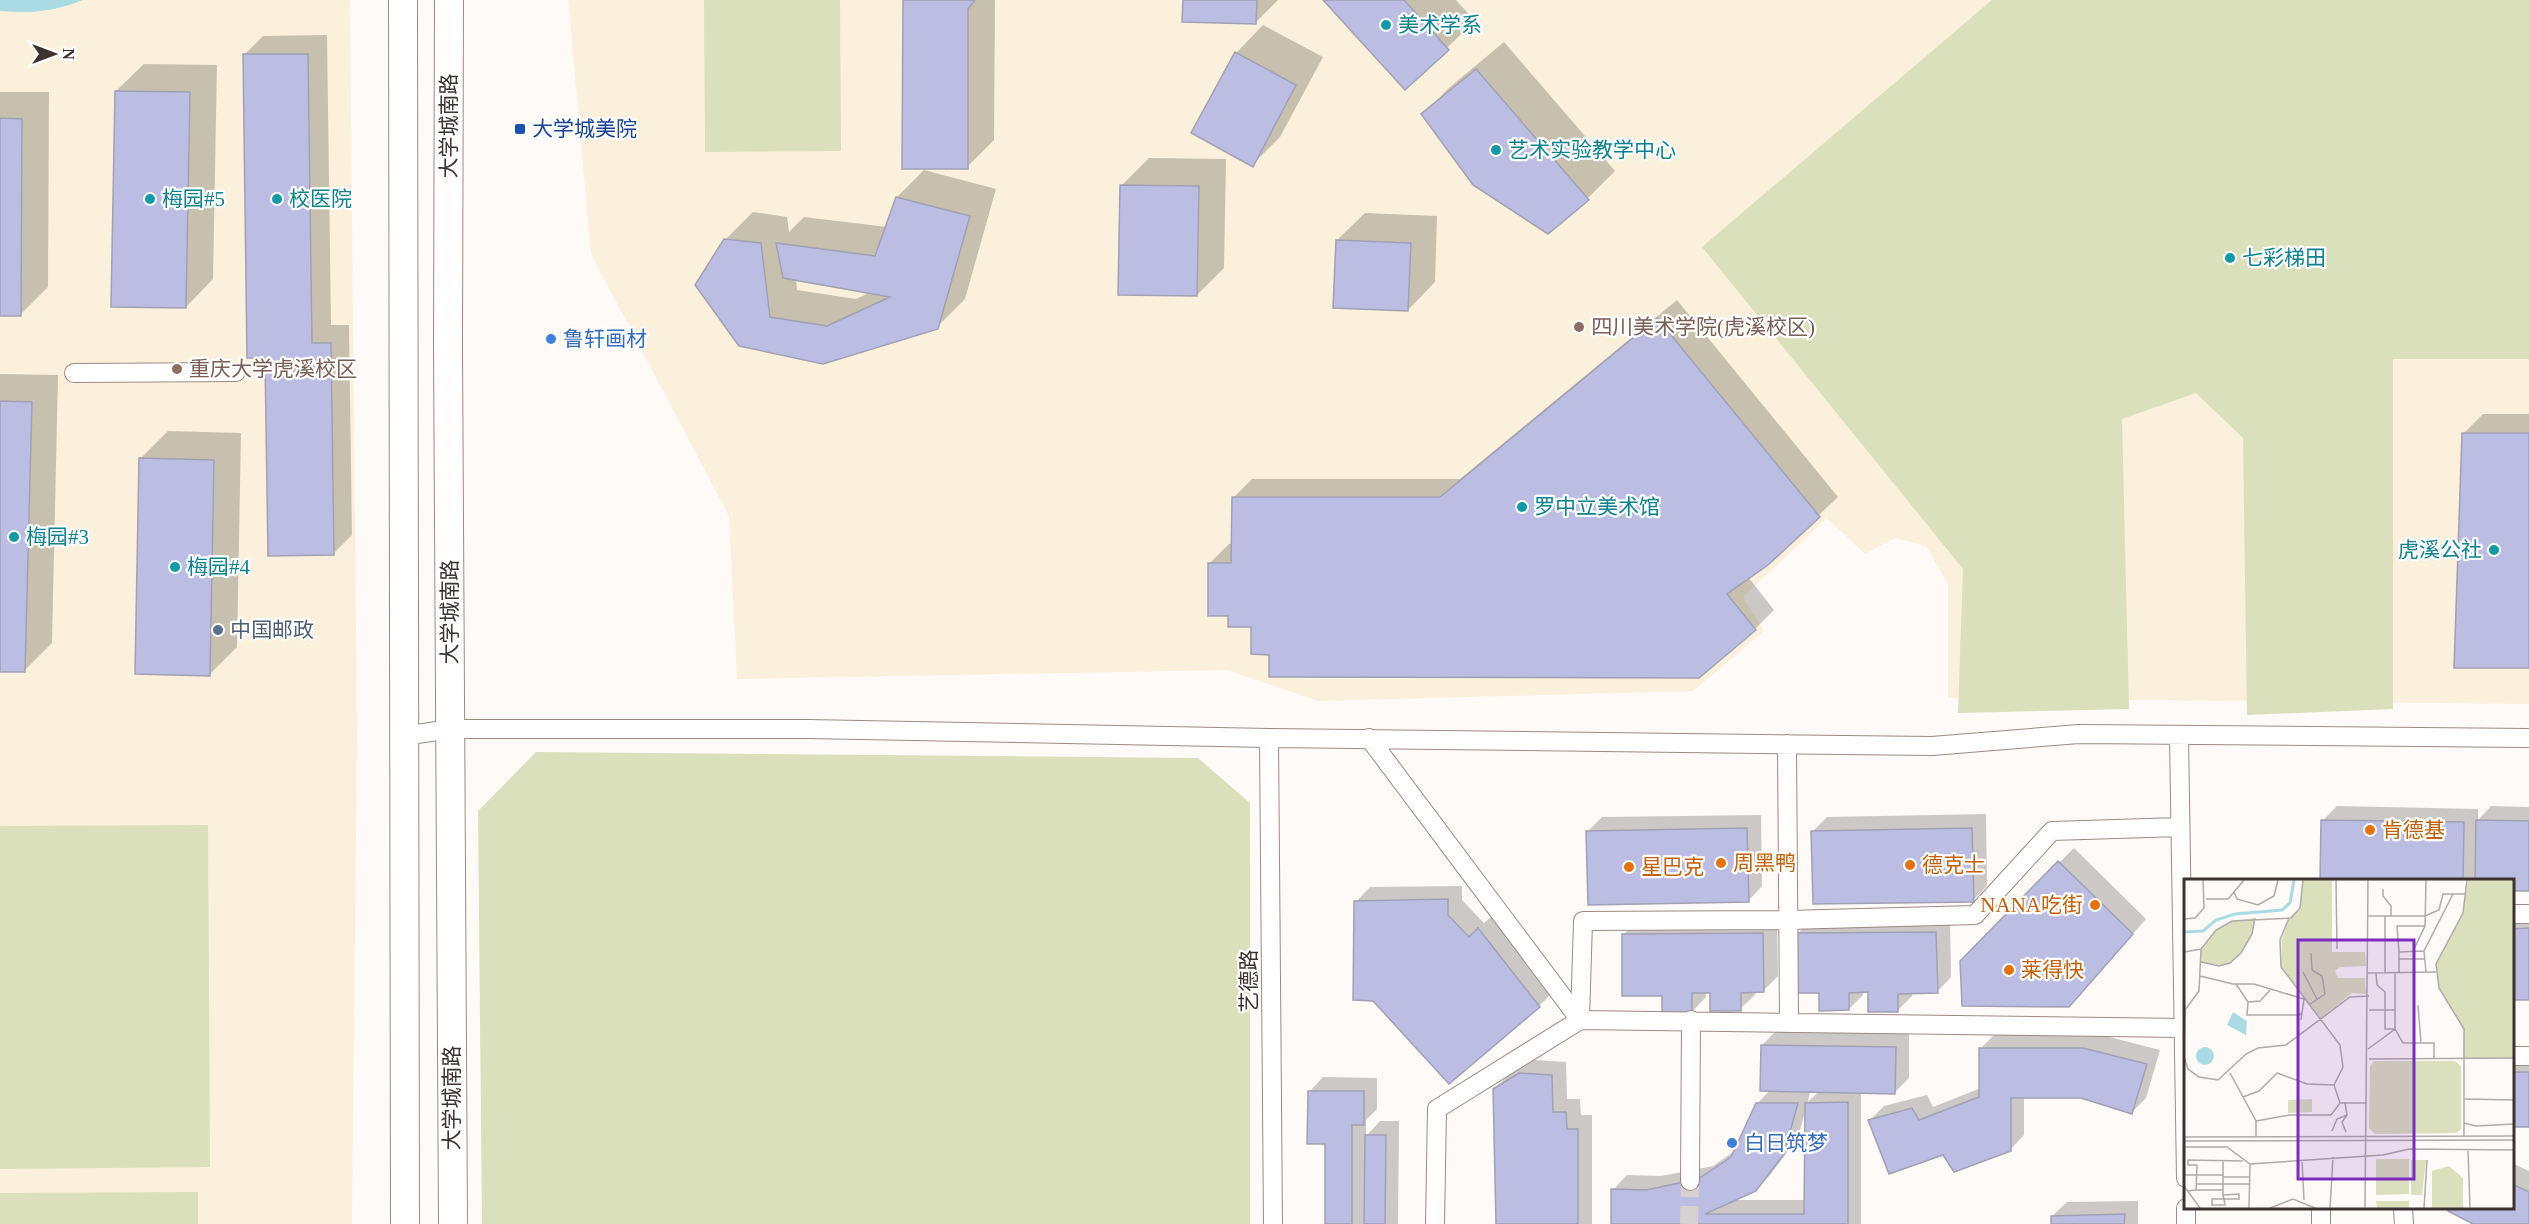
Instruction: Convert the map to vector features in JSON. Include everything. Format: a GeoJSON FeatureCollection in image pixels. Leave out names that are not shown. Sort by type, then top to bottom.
{"type":"FeatureCollection","features":[{"type":"Feature","properties":{"kind":"main road"},"geometry":{"type":"LineString","coordinates":[[403,0],[405,1224]]}},
{"type":"Feature","properties":{"kind":"main road","name":"大学城南路"},"geometry":{"type":"LineString","coordinates":[[449,0],[453,1224]]}},
{"type":"Feature","properties":{"kind":"street"},"geometry":{"type":"LineString","coordinates":[[75,373],[236,372]]}},
{"type":"Feature","properties":{"kind":"street"},"geometry":{"type":"LineString","coordinates":[[404,736],[450,729],[808,729],[1305,739],[1932,746],[2079,734],[2529,738]]}},
{"type":"Feature","properties":{"kind":"street"},"geometry":{"type":"LineString","coordinates":[[2179,735],[2184,914],[2184,1049]]}},
{"type":"Feature","properties":{"kind":"street","name":"艺德路"},"geometry":{"type":"LineString","coordinates":[[1269,738],[1273,1224]]}},
{"type":"Feature","properties":{"kind":"street"},"geometry":{"type":"LineString","coordinates":[[1369,738],[1580,1020]]}},
{"type":"Feature","properties":{"kind":"street"},"geometry":{"type":"LineString","coordinates":[[1787,744],[1789,1021]]}},
{"type":"Feature","properties":{"kind":"street"},"geometry":{"type":"LineString","coordinates":[[1580,1020],[1583,921],[1787,920],[1975,915],[2052,831],[2180,828]]}},
{"type":"Feature","properties":{"kind":"street"},"geometry":{"type":"LineString","coordinates":[[1435,1224],[1437,1109],[1580,1020],[2183,1028]]}},
{"type":"Feature","properties":{"kind":"street"},"geometry":{"type":"LineString","coordinates":[[1690,1181],[1692,1020]]}},
{"type":"Feature","properties":{"kind":"shaded area","name":"重庆大学虎溪校区"},"geometry":{"type":"Polygon","coordinates":[[[0,0],[350,0],[357,737],[352,1224],[0,1224],[0,0]]]}},
{"type":"Feature","properties":{"kind":"shaded area","name":"四川美术学院(虎溪校区)"},"geometry":{"type":"Polygon","coordinates":[[[568,0],[2529,0],[2529,704],[1948,698],[1948,584],[1926,546],[1895,538],[1865,554],[1827,518],[1743,597],[1764,631],[1693,691],[1318,701],[1227,670],[737,679],[729,516],[591,254],[568,0]]]}},
{"type":"Feature","properties":{"kind":"green space"},"geometry":{"type":"Polygon","coordinates":[[[704,0],[840,0],[841,151],[705,152],[704,0]]]}},
{"type":"Feature","properties":{"kind":"green space"},"geometry":{"type":"Polygon","coordinates":[[[1992,0],[2529,0],[2529,359],[2393,359],[2393,709],[2247,715],[2243,438],[2196,393],[2122,419],[2129,709],[1958,713],[1963,569],[1702,247],[1992,0]]]}},
{"type":"Feature","properties":{"kind":"green space"},"geometry":{"type":"Polygon","coordinates":[[[536,752],[1198,758],[1250,803],[1250,1224],[482,1224],[478,811],[536,752]]]}},
{"type":"Feature","properties":{"kind":"green space"},"geometry":{"type":"Polygon","coordinates":[[[208,825],[210,1167],[0,1169],[0,826],[208,825]]]}},
{"type":"Feature","properties":{"kind":"green space"},"geometry":{"type":"Polygon","coordinates":[[[198,1192],[198,1224],[0,1224],[0,1193],[198,1192]]]}},
{"type":"Feature","properties":{"kind":"water"},"geometry":{"type":"Polygon","coordinates":[[[0,0],[83,0],[42,11],[22,12],[0,11],[0,0]]]}},
{"type":"Feature","properties":{"kind":"building"},"geometry":{"type":"Polygon","coordinates":[[[903,0],[975,0],[968,9],[968,169],[902,169],[903,0]]]}},
{"type":"Feature","properties":{"kind":"building"},"geometry":{"type":"Polygon","coordinates":[[[1183,0],[1257,0],[1256,24],[1182,22],[1183,0]]]}},
{"type":"Feature","properties":{"kind":"building","name":"美术学系"},"geometry":{"type":"Polygon","coordinates":[[[1323,0],[1404,0],[1449,50],[1405,90],[1323,0]]]}},
{"type":"Feature","properties":{"kind":"building"},"geometry":{"type":"Polygon","coordinates":[[[1235,52],[1296,85],[1253,167],[1191,133],[1235,52]]]}},
{"type":"Feature","properties":{"kind":"building","name":"校医院"},"geometry":{"type":"Polygon","coordinates":[[[243,54],[308,54],[312,343],[331,343],[334,555],[268,556],[265,358],[247,358],[243,54]]]}},
{"type":"Feature","properties":{"kind":"building","name":"艺术实验教学中心"},"geometry":{"type":"Polygon","coordinates":[[[1476,69],[1589,200],[1548,234],[1473,185],[1421,114],[1476,69]]]}},
{"type":"Feature","properties":{"kind":"building","name":"梅园#5"},"geometry":{"type":"Polygon","coordinates":[[[115,91],[190,92],[186,308],[111,307],[115,91]]]}},
{"type":"Feature","properties":{"kind":"building"},"geometry":{"type":"Polygon","coordinates":[[[0,118],[22,119],[21,316],[0,316],[0,118]]]}},
{"type":"Feature","properties":{"kind":"building"},"geometry":{"type":"Polygon","coordinates":[[[1120,185],[1199,186],[1197,296],[1118,295],[1120,185]]]}},
{"type":"Feature","properties":{"kind":"building"},"geometry":{"type":"Polygon","coordinates":[[[896,197],[970,216],[938,329],[823,364],[739,346],[695,285],[724,239],[761,243],[770,317],[827,326],[890,297],[783,278],[776,243],[875,256],[896,197]]]}},
{"type":"Feature","properties":{"kind":"building"},"geometry":{"type":"Polygon","coordinates":[[[1336,240],[1411,243],[1408,311],[1333,308],[1336,240]]]}},
{"type":"Feature","properties":{"kind":"building","name":"罗中立美术馆"},"geometry":{"type":"Polygon","coordinates":[[[1657,318],[1820,517],[1768,565],[1727,594],[1756,630],[1699,678],[1269,677],[1269,655],[1251,654],[1251,627],[1228,627],[1228,616],[1208,616],[1208,563],[1231,563],[1232,497],[1440,497],[1657,318]]]}},
{"type":"Feature","properties":{"kind":"building","name":"梅园#3"},"geometry":{"type":"Polygon","coordinates":[[[0,401],[32,402],[25,672],[0,672],[0,401]]]}},
{"type":"Feature","properties":{"kind":"building","name":"虎溪公社"},"geometry":{"type":"Polygon","coordinates":[[[2462,433],[2529,433],[2529,668],[2454,668],[2462,433]]]}},
{"type":"Feature","properties":{"kind":"building","name":"梅园#4"},"geometry":{"type":"Polygon","coordinates":[[[139,458],[214,460],[210,676],[135,674],[139,458]]]}},
{"type":"Feature","properties":{"kind":"building"},"geometry":{"type":"Polygon","coordinates":[[[2321,820],[2464,822],[2463,879],[2320,879],[2321,820]]]}},
{"type":"Feature","properties":{"kind":"building"},"geometry":{"type":"Polygon","coordinates":[[[2476,820],[2529,821],[2529,891],[2514,891],[2514,879],[2475,879],[2476,820]]]}},
{"type":"Feature","properties":{"kind":"building"},"geometry":{"type":"Polygon","coordinates":[[[1747,828],[1749,902],[1588,905],[1586,831],[1747,828]]]}},
{"type":"Feature","properties":{"kind":"building"},"geometry":{"type":"Polygon","coordinates":[[[1972,828],[1974,902],[1813,904],[1811,831],[1972,828]]]}},
{"type":"Feature","properties":{"kind":"building"},"geometry":{"type":"Polygon","coordinates":[[[2058,861],[2133,934],[2069,1007],[1962,1006],[1960,961],[2058,861]]]}},
{"type":"Feature","properties":{"kind":"building"},"geometry":{"type":"Polygon","coordinates":[[[1448,899],[1448,915],[1469,937],[1478,928],[1540,1007],[1449,1084],[1373,1001],[1353,1000],[1354,901],[1448,899]]]}},
{"type":"Feature","properties":{"kind":"building"},"geometry":{"type":"Polygon","coordinates":[[[2529,928],[2529,1000],[2514,1000],[2514,929],[2529,928]]]}},
{"type":"Feature","properties":{"kind":"building"},"geometry":{"type":"Polygon","coordinates":[[[1936,932],[1938,993],[1898,994],[1898,1012],[1868,1012],[1868,992],[1849,993],[1849,1010],[1819,1011],[1819,993],[1795,993],[1795,933],[1936,932]]]}},
{"type":"Feature","properties":{"kind":"building"},"geometry":{"type":"Polygon","coordinates":[[[1763,933],[1764,992],[1741,993],[1741,1011],[1710,1011],[1710,993],[1692,993],[1692,1013],[1662,1013],[1662,996],[1622,996],[1622,934],[1763,933]]]}},
{"type":"Feature","properties":{"kind":"building"},"geometry":{"type":"Polygon","coordinates":[[[1761,1045],[1896,1047],[1895,1094],[1760,1091],[1761,1045]]]}},
{"type":"Feature","properties":{"kind":"building"},"geometry":{"type":"Polygon","coordinates":[[[1979,1048],[2083,1048],[2147,1064],[2132,1114],[2081,1098],[2011,1098],[2011,1151],[1954,1172],[1943,1155],[1889,1174],[1868,1120],[1912,1108],[1919,1120],[1979,1097],[1979,1048]]]}},
{"type":"Feature","properties":{"kind":"building"},"geometry":{"type":"Polygon","coordinates":[[[2514,1072],[2529,1072],[2529,1127],[2514,1127],[2514,1072]]]}},
{"type":"Feature","properties":{"kind":"building"},"geometry":{"type":"Polygon","coordinates":[[[1519,1073],[1552,1075],[1553,1112],[1566,1112],[1567,1129],[1578,1129],[1578,1224],[1496,1224],[1493,1089],[1519,1073]]]}},
{"type":"Feature","properties":{"kind":"building"},"geometry":{"type":"Polygon","coordinates":[[[1308,1091],[1364,1091],[1364,1125],[1352,1125],[1352,1224],[1325,1224],[1325,1144],[1307,1144],[1308,1091]]]}},
{"type":"Feature","properties":{"kind":"building"},"geometry":{"type":"Polygon","coordinates":[[[1848,1102],[1848,1224],[1611,1224],[1611,1189],[1646,1190],[1698,1179],[1731,1157],[1756,1103],[1798,1103],[1784,1154],[1756,1191],[1705,1214],[1804,1214],[1805,1103],[1848,1102]]]}},
{"type":"Feature","properties":{"kind":"building"},"geometry":{"type":"Polygon","coordinates":[[[1365,1135],[1386,1135],[1385,1224],[1364,1224],[1365,1135]]]}},
{"type":"Feature","properties":{"kind":"building"},"geometry":{"type":"Polygon","coordinates":[[[2514,1185],[2529,1192],[2529,1224],[2473,1224],[2448,1209],[2514,1209],[2514,1185]]]}},
{"type":"Feature","properties":{"kind":"building"},"geometry":{"type":"Polygon","coordinates":[[[2125,1214],[2124,1224],[2051,1224],[2051,1216],[2125,1214]]]}},
{"type":"Feature","properties":{"kind":"tunnel"},"geometry":{"type":"LineString","coordinates":[[1689,1224],[1690,1181]]}},
{"type":"Feature","properties":{"kind":"place","name":"美术学系"},"geometry":{"type":"Point","coordinates":[1386,25]}},
{"type":"Feature","properties":{"kind":"place","name":"大学城美院"},"geometry":{"type":"Point","coordinates":[520,129]}},
{"type":"Feature","properties":{"kind":"place","name":"艺术实验教学中心"},"geometry":{"type":"Point","coordinates":[1496,150]}},
{"type":"Feature","properties":{"kind":"place","name":"梅园#5"},"geometry":{"type":"Point","coordinates":[150,199]}},
{"type":"Feature","properties":{"kind":"place","name":"校医院"},"geometry":{"type":"Point","coordinates":[277,199]}},
{"type":"Feature","properties":{"kind":"place","name":"七彩梯田"},"geometry":{"type":"Point","coordinates":[2230,258]}},
{"type":"Feature","properties":{"kind":"place","name":"四川美术学院(虎溪校区)"},"geometry":{"type":"Point","coordinates":[1579,327]}},
{"type":"Feature","properties":{"kind":"place","name":"鲁轩画材"},"geometry":{"type":"Point","coordinates":[551,339]}},
{"type":"Feature","properties":{"kind":"place","name":"重庆大学虎溪校区"},"geometry":{"type":"Point","coordinates":[177,369]}},
{"type":"Feature","properties":{"kind":"place","name":"罗中立美术馆"},"geometry":{"type":"Point","coordinates":[1522,507]}},
{"type":"Feature","properties":{"kind":"place","name":"梅园#3"},"geometry":{"type":"Point","coordinates":[14,537]}},
{"type":"Feature","properties":{"kind":"place","name":"虎溪公社"},"geometry":{"type":"Point","coordinates":[2494,550]}},
{"type":"Feature","properties":{"kind":"place","name":"梅园#4"},"geometry":{"type":"Point","coordinates":[175,567]}},
{"type":"Feature","properties":{"kind":"place","name":"中国邮政"},"geometry":{"type":"Point","coordinates":[218,630]}},
{"type":"Feature","properties":{"kind":"place","name":"肯德基"},"geometry":{"type":"Point","coordinates":[2370,830]}},
{"type":"Feature","properties":{"kind":"place","name":"周黑鸭"},"geometry":{"type":"Point","coordinates":[1721,863]}},
{"type":"Feature","properties":{"kind":"place","name":"德克士"},"geometry":{"type":"Point","coordinates":[1910,865]}},
{"type":"Feature","properties":{"kind":"place","name":"星巴克"},"geometry":{"type":"Point","coordinates":[1629,867]}},
{"type":"Feature","properties":{"kind":"place","name":"NANA吃街"},"geometry":{"type":"Point","coordinates":[2095,905]}},
{"type":"Feature","properties":{"kind":"place","name":"莱得快"},"geometry":{"type":"Point","coordinates":[2009,970]}},
{"type":"Feature","properties":{"kind":"place","name":"白日筑梦"},"geometry":{"type":"Point","coordinates":[1732,1143]}}]}
